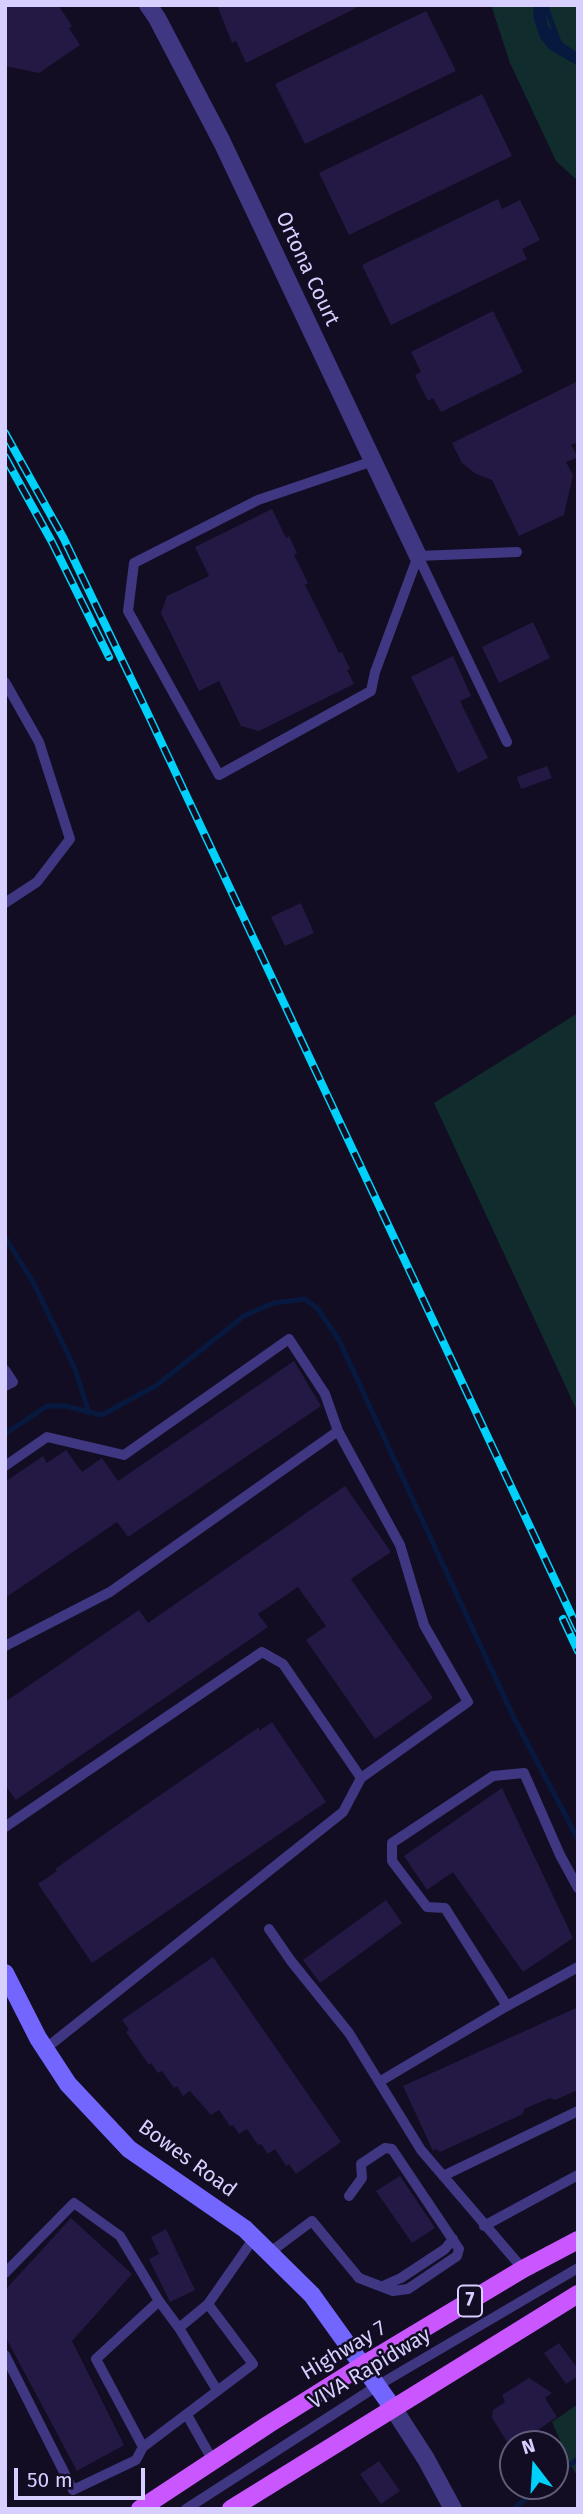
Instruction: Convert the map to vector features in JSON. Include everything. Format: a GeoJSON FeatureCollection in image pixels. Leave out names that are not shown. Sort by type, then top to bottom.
{"type":"FeatureCollection","features":[{"type":"Feature","properties":{"kind":"main road","name":"Highway 7"},"geometry":{"type":"LineString","coordinates":[[140,2509],[363,2365],[523,2269],[578,2240]]}},
{"type":"Feature","properties":{"kind":"main road","name":"7"},"geometry":{"type":"LineString","coordinates":[[232,2509],[578,2294]]}},
{"type":"Feature","properties":{"kind":"street","name":"Ortona Court"},"geometry":{"type":"LineString","coordinates":[[148,5],[222,142],[418,556]]}},
{"type":"Feature","properties":{"kind":"street","name":"Bowes Road"},"geometry":{"type":"LineString","coordinates":[[5,1973],[45,2049],[68,2084],[129,2149],[245,2229],[312,2295],[393,2408]]}},
{"type":"Feature","properties":{"kind":"street"},"geometry":{"type":"LineString","coordinates":[[393,2408],[426,2459],[453,2509]]}},
{"type":"Feature","properties":{"kind":"lane"},"geometry":{"type":"LineString","coordinates":[[373,461],[258,500],[134,564],[128,611],[219,775],[371,691],[375,672],[418,556]]}},
{"type":"Feature","properties":{"kind":"lane"},"geometry":{"type":"LineString","coordinates":[[418,556],[517,552]]}},
{"type":"Feature","properties":{"kind":"lane"},"geometry":{"type":"LineString","coordinates":[[418,556],[507,742]]}},
{"type":"Feature","properties":{"kind":"lane"},"geometry":{"type":"LineString","coordinates":[[5,682],[39,742],[70,839],[37,882],[5,903]]}},
{"type":"Feature","properties":{"kind":"lane"},"geometry":{"type":"LineString","coordinates":[[5,1465],[47,1437],[124,1455],[289,1339],[325,1394],[338,1431],[400,1545],[424,1626],[468,1702],[361,1778],[343,1812],[45,2049]]}},
{"type":"Feature","properties":{"kind":"lane"},"geometry":{"type":"LineString","coordinates":[[5,1370],[13,1382],[5,1387]]}},
{"type":"Feature","properties":{"kind":"lane"},"geometry":{"type":"LineString","coordinates":[[5,1646],[110,1592],[338,1431]]}},
{"type":"Feature","properties":{"kind":"lane"},"geometry":{"type":"LineString","coordinates":[[5,1827],[262,1652],[283,1664],[361,1778]]}},
{"type":"Feature","properties":{"kind":"lane"},"geometry":{"type":"LineString","coordinates":[[507,2006],[445,1908],[426,1907],[393,1861],[392,1843],[493,1776],[524,1773],[560,1855],[578,1888]]}},
{"type":"Feature","properties":{"kind":"lane"},"geometry":{"type":"LineString","coordinates":[[269,1929],[349,2033],[421,2150],[523,2269]]}},
{"type":"Feature","properties":{"kind":"lane"},"geometry":{"type":"LineString","coordinates":[[379,2082],[578,1967]]}},
{"type":"Feature","properties":{"kind":"lane"},"geometry":{"type":"LineString","coordinates":[[443,2176],[578,2111]]}},
{"type":"Feature","properties":{"kind":"lane"},"geometry":{"type":"LineString","coordinates":[[269,2253],[312,2221],[359,2278],[393,2291],[408,2288],[457,2256],[459,2249],[393,2149],[385,2148],[362,2164],[362,2178],[349,2196]]}},
{"type":"Feature","properties":{"kind":"lane"},"geometry":{"type":"LineString","coordinates":[[484,2226],[578,2175]]}},
{"type":"Feature","properties":{"kind":"lane"},"geometry":{"type":"LineString","coordinates":[[5,2273],[74,2203],[120,2236],[217,2389]]}},
{"type":"Feature","properties":{"kind":"lane"},"geometry":{"type":"LineString","coordinates":[[179,2328],[208,2304],[254,2238]]}},
{"type":"Feature","properties":{"kind":"lane","name":"VIVA Rapidway"},"geometry":{"type":"LineString","coordinates":[[186,2509],[377,2386],[578,2269]]}},
{"type":"Feature","properties":{"kind":"lane"},"geometry":{"type":"LineString","coordinates":[[143,2447],[96,2359],[159,2301]]}},
{"type":"Feature","properties":{"kind":"lane"},"geometry":{"type":"LineString","coordinates":[[5,2354],[73,2490],[136,2460],[143,2447],[253,2364],[208,2304]]}},
{"type":"Feature","properties":{"kind":"lane"},"geometry":{"type":"LineString","coordinates":[[187,2415],[213,2461]]}},
{"type":"Feature","properties":{"kind":"green space"},"geometry":{"type":"Polygon","coordinates":[[[491,5],[578,5],[578,181],[556,161],[510,63],[491,5]]]}},
{"type":"Feature","properties":{"kind":"green space"},"geometry":{"type":"Polygon","coordinates":[[[578,1013],[578,1413],[434,1103],[578,1013]]]}},
{"type":"Feature","properties":{"kind":"green space"},"geometry":{"type":"Polygon","coordinates":[[[578,2404],[578,2477],[569,2462],[569,2430],[555,2430],[552,2422],[578,2404]]]}},
{"type":"Feature","properties":{"kind":"water"},"geometry":{"type":"Polygon","coordinates":[[[534,5],[544,5],[548,26],[563,43],[578,53],[578,66],[549,49],[540,38],[533,16],[534,5]]]}},
{"type":"Feature","properties":{"kind":"building"},"geometry":{"type":"Polygon","coordinates":[[[5,5],[58,5],[72,26],[69,28],[80,45],[39,73],[5,66],[5,5]]]}},
{"type":"Feature","properties":{"kind":"building"},"geometry":{"type":"Polygon","coordinates":[[[217,5],[362,5],[246,63],[236,41],[232,43],[217,5]]]}},
{"type":"Feature","properties":{"kind":"building"},"geometry":{"type":"Polygon","coordinates":[[[426,11],[456,71],[305,144],[275,84],[426,11]]]}},
{"type":"Feature","properties":{"kind":"building"},"geometry":{"type":"Polygon","coordinates":[[[482,94],[512,156],[349,235],[319,173],[482,94]]]}},
{"type":"Feature","properties":{"kind":"building"},"geometry":{"type":"Polygon","coordinates":[[[498,199],[502,209],[520,200],[540,240],[522,249],[527,259],[391,325],[362,265],[498,199]]]}},
{"type":"Feature","properties":{"kind":"building"},"geometry":{"type":"Polygon","coordinates":[[[493,311],[523,372],[441,412],[433,398],[428,401],[415,375],[421,372],[411,352],[493,311]]]}},
{"type":"Feature","properties":{"kind":"building"},"geometry":{"type":"Polygon","coordinates":[[[578,381],[578,442],[571,445],[578,457],[566,462],[573,475],[564,515],[519,536],[492,480],[476,474],[462,463],[452,443],[578,381]]]}},
{"type":"Feature","properties":{"kind":"building"},"geometry":{"type":"Polygon","coordinates":[[[272,509],[286,538],[289,536],[297,553],[294,555],[308,583],[305,585],[339,653],[342,652],[354,684],[259,731],[241,726],[219,681],[199,691],[161,613],[167,596],[209,576],[195,547],[272,509]]]}},
{"type":"Feature","properties":{"kind":"building"},"geometry":{"type":"Polygon","coordinates":[[[533,622],[550,658],[499,683],[482,647],[533,622]]]}},
{"type":"Feature","properties":{"kind":"building"},"geometry":{"type":"Polygon","coordinates":[[[453,656],[471,696],[460,701],[488,758],[458,773],[411,677],[453,656]]]}},
{"type":"Feature","properties":{"kind":"building"},"geometry":{"type":"Polygon","coordinates":[[[547,766],[552,778],[521,789],[517,777],[547,766]]]}},
{"type":"Feature","properties":{"kind":"building"},"geometry":{"type":"Polygon","coordinates":[[[301,903],[314,933],[285,946],[271,917],[301,903]]]}},
{"type":"Feature","properties":{"kind":"building"},"geometry":{"type":"Polygon","coordinates":[[[294,1361],[321,1406],[128,1537],[117,1522],[5,1598],[5,1482],[43,1456],[47,1463],[66,1450],[82,1472],[102,1458],[118,1481],[294,1361]]]}},
{"type":"Feature","properties":{"kind":"building"},"geometry":{"type":"Polygon","coordinates":[[[345,1486],[391,1552],[351,1579],[433,1698],[375,1739],[306,1640],[326,1626],[298,1587],[258,1614],[268,1627],[16,1800],[5,1785],[5,1702],[139,1610],[148,1623],[345,1486]]]}},
{"type":"Feature","properties":{"kind":"building"},"geometry":{"type":"Polygon","coordinates":[[[272,1722],[326,1802],[92,1963],[38,1884],[130,1816],[259,1727],[259,1731],[272,1722]]]}},
{"type":"Feature","properties":{"kind":"building"},"geometry":{"type":"Polygon","coordinates":[[[502,1788],[573,1938],[523,1972],[453,1872],[427,1890],[404,1856],[502,1788]]]}},
{"type":"Feature","properties":{"kind":"building"},"geometry":{"type":"Polygon","coordinates":[[[386,1900],[402,1923],[320,1983],[303,1960],[386,1900]]]}},
{"type":"Feature","properties":{"kind":"building"},"geometry":{"type":"Polygon","coordinates":[[[213,1957],[341,2142],[296,2174],[289,2164],[286,2166],[275,2149],[268,2154],[261,2144],[258,2145],[247,2129],[239,2134],[219,2110],[211,2115],[190,2091],[183,2096],[162,2071],[158,2073],[151,2063],[149,2065],[126,2032],[129,2030],[122,2020],[213,1957]]]}},
{"type":"Feature","properties":{"kind":"building"},"geometry":{"type":"Polygon","coordinates":[[[578,2007],[578,2090],[524,2109],[523,2114],[440,2152],[436,2149],[433,2151],[403,2086],[578,2007]]]}},
{"type":"Feature","properties":{"kind":"building"},"geometry":{"type":"Polygon","coordinates":[[[400,2176],[435,2228],[412,2243],[376,2191],[400,2176]]]}},
{"type":"Feature","properties":{"kind":"building"},"geometry":{"type":"Polygon","coordinates":[[[71,2218],[132,2274],[72,2341],[124,2445],[77,2471],[5,2336],[5,2290],[71,2218]]]}},
{"type":"Feature","properties":{"kind":"building"},"geometry":{"type":"Polygon","coordinates":[[[166,2229],[195,2290],[170,2302],[149,2259],[159,2254],[151,2237],[166,2229]]]}},
{"type":"Feature","properties":{"kind":"building"},"geometry":{"type":"Polygon","coordinates":[[[559,2343],[578,2369],[578,2376],[566,2384],[544,2353],[559,2343]]]}},
{"type":"Feature","properties":{"kind":"building"},"geometry":{"type":"Polygon","coordinates":[[[529,2378],[552,2393],[545,2398],[557,2417],[538,2430],[500,2430],[492,2418],[493,2410],[505,2402],[502,2395],[529,2378]]]}},
{"type":"Feature","properties":{"kind":"building"},"geometry":{"type":"Polygon","coordinates":[[[379,2461],[400,2491],[381,2504],[360,2474],[379,2461]]]}},
{"type":"Feature","properties":{"kind":"waterway"},"geometry":{"type":"LineString","coordinates":[[547,5],[559,42]]}},
{"type":"Feature","properties":{"kind":"waterway"},"geometry":{"type":"LineString","coordinates":[[5,1237],[33,1282],[75,1369],[89,1413]]}},
{"type":"Feature","properties":{"kind":"waterway"},"geometry":{"type":"LineString","coordinates":[[5,1434],[47,1406],[66,1406],[102,1415],[157,1385],[244,1316],[274,1303],[305,1299],[318,1309],[339,1340],[514,1718],[578,1839]]}},
{"type":"Feature","properties":{"kind":"waterway"},"geometry":{"type":"LineString","coordinates":[[569,2466],[578,2459]]}},
{"type":"Feature","properties":{"kind":"waterway"},"geometry":{"type":"LineString","coordinates":[[513,2509],[524,2500]]}},
{"type":"Feature","properties":{"kind":"railway"},"geometry":{"type":"LineString","coordinates":[[5,433],[64,539],[148,714],[578,1629]]}},
{"type":"Feature","properties":{"kind":"railway"},"geometry":{"type":"LineString","coordinates":[[5,457],[52,542],[109,657]]}},
{"type":"Feature","properties":{"kind":"railway"},"geometry":{"type":"LineString","coordinates":[[563,1619],[578,1651]]}}]}
